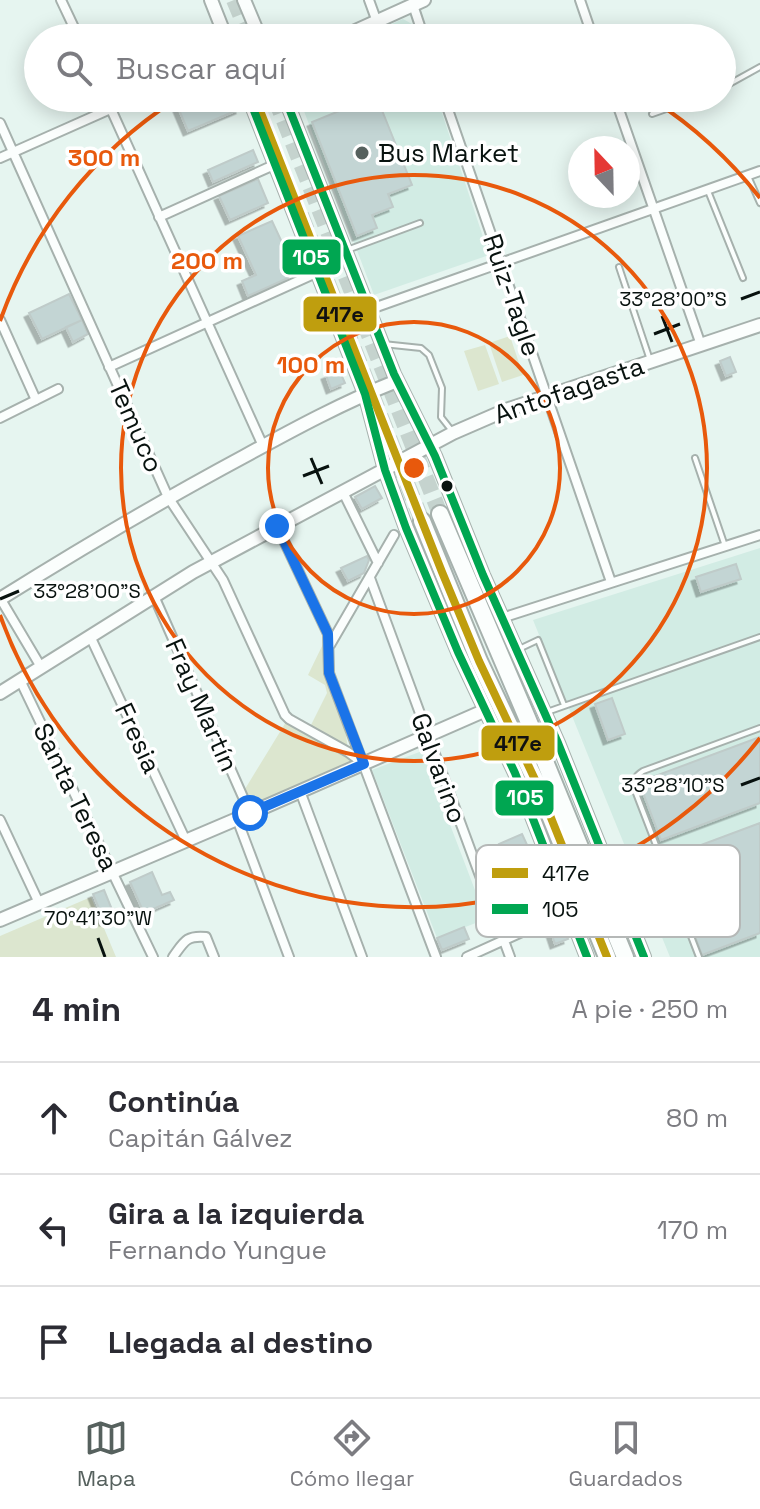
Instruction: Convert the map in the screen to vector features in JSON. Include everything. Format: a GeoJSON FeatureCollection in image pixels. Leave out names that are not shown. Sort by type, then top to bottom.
{"type":"FeatureCollection","features":[{"type":"Feature","properties":{"kind":"highway"},"geometry":{"type":"LineString","coordinates":[[440,514],[579,845]]}},
{"type":"Feature","properties":{"kind":"highway"},"geometry":{"type":"LineString","coordinates":[[422,521],[479,661],[539,788],[562,845]]}},
{"type":"Feature","properties":{"kind":"highway"},"geometry":{"type":"LineString","coordinates":[[599,937],[607,957]]}},
{"type":"Feature","properties":{"kind":"highway"},"geometry":{"type":"LineString","coordinates":[[617,937],[625,957]]}},
{"type":"Feature","properties":{"kind":"main road"},"geometry":{"type":"LineString","coordinates":[[211,0],[220,24]]}},
{"type":"Feature","properties":{"kind":"main road"},"geometry":{"type":"LineString","coordinates":[[244,0],[254,24]]}},
{"type":"Feature","properties":{"kind":"main road"},"geometry":{"type":"LineString","coordinates":[[372,24],[418,3]]}},
{"type":"Feature","properties":{"kind":"main road"},"geometry":{"type":"LineString","coordinates":[[255,112],[365,394],[385,470],[440,611],[515,773],[544,845]]}},
{"type":"Feature","properties":{"kind":"main road"},"geometry":{"type":"LineString","coordinates":[[290,112],[397,381],[431,446],[599,845]]}},
{"type":"Feature","properties":{"kind":"main road","name":"Antofagasta"},"geometry":{"type":"LineString","coordinates":[[0,693],[211,562],[453,433],[491,416],[760,325]]}},
{"type":"Feature","properties":{"kind":"main road"},"geometry":{"type":"LineString","coordinates":[[0,598],[168,497],[365,394],[397,381]]}},
{"type":"Feature","properties":{"kind":"main road"},"geometry":{"type":"LineString","coordinates":[[422,430],[453,433]]}},
{"type":"Feature","properties":{"kind":"main road"},"geometry":{"type":"LineString","coordinates":[[0,920],[486,710]]}},
{"type":"Feature","properties":{"kind":"main road"},"geometry":{"type":"LineString","coordinates":[[580,937],[587,957]]}},
{"type":"Feature","properties":{"kind":"main road"},"geometry":{"type":"LineString","coordinates":[[636,937],[644,957]]}},
{"type":"Feature","properties":{"kind":"street"},"geometry":{"type":"LineString","coordinates":[[369,0],[377,22]]}},
{"type":"Feature","properties":{"kind":"street"},"geometry":{"type":"LineString","coordinates":[[580,0],[588,24]]}},
{"type":"Feature","properties":{"kind":"street"},"geometry":{"type":"LineString","coordinates":[[65,1],[74,24]]}},
{"type":"Feature","properties":{"kind":"street"},"geometry":{"type":"LineString","coordinates":[[418,3],[422,24]]}},
{"type":"Feature","properties":{"kind":"street"},"geometry":{"type":"LineString","coordinates":[[0,158],[103,112]]}},
{"type":"Feature","properties":{"kind":"street"},"geometry":{"type":"LineString","coordinates":[[111,112],[263,446]]}},
{"type":"Feature","properties":{"kind":"street","name":"Ruiz-Tagle"},"geometry":{"type":"LineString","coordinates":[[449,112],[611,582]]}},
{"type":"Feature","properties":{"kind":"street"},"geometry":{"type":"LineString","coordinates":[[620,112],[701,345]]}},
{"type":"Feature","properties":{"kind":"street","name":"Temuco"},"geometry":{"type":"LineString","coordinates":[[0,123],[168,497],[223,580],[279,703],[289,719],[364,764]]}},
{"type":"Feature","properties":{"kind":"street"},"geometry":{"type":"LineString","coordinates":[[159,217],[276,164]]}},
{"type":"Feature","properties":{"kind":"street"},"geometry":{"type":"LineString","coordinates":[[368,310],[760,171]]}},
{"type":"Feature","properties":{"kind":"street"},"geometry":{"type":"LineString","coordinates":[[109,367],[318,272]]}},
{"type":"Feature","properties":{"kind":"street"},"geometry":{"type":"LineString","coordinates":[[0,320],[36,400]]}},
{"type":"Feature","properties":{"kind":"street"},"geometry":{"type":"LineString","coordinates":[[0,418],[58,389]]}},
{"type":"Feature","properties":{"kind":"street"},"geometry":{"type":"LineString","coordinates":[[343,492],[378,563]]}},
{"type":"Feature","properties":{"kind":"street"},"geometry":{"type":"LineString","coordinates":[[277,526],[328,634],[329,673],[436,957]]}},
{"type":"Feature","properties":{"kind":"street"},"geometry":{"type":"LineString","coordinates":[[329,648],[394,535]]}},
{"type":"Feature","properties":{"kind":"street"},"geometry":{"type":"LineString","coordinates":[[502,618],[760,535]]}},
{"type":"Feature","properties":{"kind":"street","name":"Galvarino"},"geometry":{"type":"LineString","coordinates":[[370,578],[476,868]]}},
{"type":"Feature","properties":{"kind":"street","name":"Fray Martín"},"geometry":{"type":"LineString","coordinates":[[154,596],[250,813]]}},
{"type":"Feature","properties":{"kind":"street"},"geometry":{"type":"LineString","coordinates":[[0,598],[41,667]]}},
{"type":"Feature","properties":{"kind":"street","name":"Fresia"},"geometry":{"type":"LineString","coordinates":[[90,636],[186,841]]}},
{"type":"Feature","properties":{"kind":"street","name":"Santa Teresa"},"geometry":{"type":"LineString","coordinates":[[20,680],[153,957]]}},
{"type":"Feature","properties":{"kind":"street"},"geometry":{"type":"LineString","coordinates":[[300,791],[362,957]]}},
{"type":"Feature","properties":{"kind":"street"},"geometry":{"type":"LineString","coordinates":[[237,819],[289,957]]}},
{"type":"Feature","properties":{"kind":"street"},"geometry":{"type":"LineString","coordinates":[[0,820],[39,903]]}},
{"type":"Feature","properties":{"kind":"street"},"geometry":{"type":"LineString","coordinates":[[173,957],[185,940],[196,936],[206,937],[214,957]]}},
{"type":"Feature","properties":{"kind":"street","name":"Galvarino"},"geometry":{"type":"LineString","coordinates":[[502,937],[510,957]]}},
{"type":"Feature","properties":{"kind":"street"},"geometry":{"type":"LineString","coordinates":[[467,957],[510,937]]}},
{"type":"Feature","properties":{"kind":"lane"},"geometry":{"type":"LineString","coordinates":[[736,80],[760,67]]}},
{"type":"Feature","properties":{"kind":"lane"},"geometry":{"type":"LineString","coordinates":[[652,114],[658,112]]}},
{"type":"Feature","properties":{"kind":"lane"},"geometry":{"type":"LineString","coordinates":[[748,175],[760,203]]}},
{"type":"Feature","properties":{"kind":"lane"},"geometry":{"type":"LineString","coordinates":[[707,189],[743,278]]}},
{"type":"Feature","properties":{"kind":"lane"},"geometry":{"type":"LineString","coordinates":[[345,251],[420,223]]}},
{"type":"Feature","properties":{"kind":"lane"},"geometry":{"type":"LineString","coordinates":[[619,267],[651,362]]}},
{"type":"Feature","properties":{"kind":"lane"},"geometry":{"type":"LineString","coordinates":[[382,344],[421,348],[429,355],[442,388],[441,417],[453,433]]}},
{"type":"Feature","properties":{"kind":"lane"},"geometry":{"type":"LineString","coordinates":[[695,458],[725,546]]}},
{"type":"Feature","properties":{"kind":"lane"},"geometry":{"type":"LineString","coordinates":[[545,713],[760,637]]}},
{"type":"Feature","properties":{"kind":"lane"},"geometry":{"type":"LineString","coordinates":[[516,650],[538,640],[564,705]]}},
{"type":"Feature","properties":{"kind":"lane"},"geometry":{"type":"LineString","coordinates":[[656,845],[634,788],[636,775],[760,728]]}},
{"type":"Feature","properties":{"kind":"lane"},"geometry":{"type":"LineString","coordinates":[[691,937],[699,957]]}},
{"type":"Feature","properties":{"kind":"shaded area"},"geometry":{"type":"Polygon","coordinates":[[[403,19],[412,24],[391,24],[403,19]]]}},
{"type":"Feature","properties":{"kind":"shaded area"},"geometry":{"type":"Polygon","coordinates":[[[304,112],[442,112],[489,255],[374,295],[304,112]]]}},
{"type":"Feature","properties":{"kind":"shaded area"},"geometry":{"type":"Polygon","coordinates":[[[510,336],[523,375],[502,382],[489,343],[510,336]]]}},
{"type":"Feature","properties":{"kind":"shaded area"},"geometry":{"type":"Polygon","coordinates":[[[485,345],[499,384],[478,391],[464,351],[485,345]]]}},
{"type":"Feature","properties":{"kind":"shaded area"},"geometry":{"type":"Polygon","coordinates":[[[760,548],[760,957],[670,957],[662,937],[740,937],[740,845],[624,845],[533,620],[760,548]]]}},
{"type":"Feature","properties":{"kind":"shaded area"},"geometry":{"type":"Polygon","coordinates":[[[324,642],[327,651],[326,676],[332,693],[341,703],[350,762],[347,766],[255,805],[245,789],[286,722],[307,733],[327,693],[325,685],[308,675],[324,642]]]}},
{"type":"Feature","properties":{"kind":"shaded area"},"geometry":{"type":"Polygon","coordinates":[[[422,751],[476,893],[476,923],[437,938],[372,770],[422,751]]]}},
{"type":"Feature","properties":{"kind":"shaded area"},"geometry":{"type":"Polygon","coordinates":[[[91,897],[116,957],[0,957],[0,936],[91,897]]]}},
{"type":"Feature","properties":{"kind":"building"},"geometry":{"type":"Polygon","coordinates":[[[180,112],[233,112],[188,131],[180,112]]]}},
{"type":"Feature","properties":{"kind":"building","name":"Bus Market"},"geometry":{"type":"Polygon","coordinates":[[[337,112],[383,112],[412,185],[388,194],[393,207],[372,215],[377,228],[357,236],[312,122],[337,112]]]}},
{"type":"Feature","properties":{"kind":"building"},"geometry":{"type":"Polygon","coordinates":[[[253,150],[258,162],[213,182],[208,170],[253,150]]]}},
{"type":"Feature","properties":{"kind":"building"},"geometry":{"type":"Polygon","coordinates":[[[258,179],[268,203],[230,220],[219,196],[258,179]]]}},
{"type":"Feature","properties":{"kind":"building"},"geometry":{"type":"Polygon","coordinates":[[[272,221],[293,266],[288,278],[248,296],[242,281],[256,275],[238,236],[272,221]]]}},
{"type":"Feature","properties":{"kind":"building"},"geometry":{"type":"Polygon","coordinates":[[[69,294],[82,320],[42,339],[29,313],[69,294]]]}},
{"type":"Feature","properties":{"kind":"building"},"geometry":{"type":"Polygon","coordinates":[[[82,320],[88,334],[73,342],[66,327],[82,320]]]}},
{"type":"Feature","properties":{"kind":"building"},"geometry":{"type":"Polygon","coordinates":[[[730,357],[736,372],[726,376],[720,361],[730,357]]]}},
{"type":"Feature","properties":{"kind":"building"},"geometry":{"type":"Polygon","coordinates":[[[339,370],[345,383],[331,389],[326,375],[339,370]]]}},
{"type":"Feature","properties":{"kind":"building"},"geometry":{"type":"Polygon","coordinates":[[[375,486],[382,498],[362,509],[355,497],[375,486]]]}},
{"type":"Feature","properties":{"kind":"building"},"geometry":{"type":"Polygon","coordinates":[[[367,556],[369,560],[364,573],[348,581],[341,568],[367,556]]]}},
{"type":"Feature","properties":{"kind":"building"},"geometry":{"type":"Polygon","coordinates":[[[736,564],[741,579],[701,592],[696,577],[736,564]]]}},
{"type":"Feature","properties":{"kind":"building"},"geometry":{"type":"Polygon","coordinates":[[[612,698],[625,734],[608,740],[595,704],[612,698]]]}},
{"type":"Feature","properties":{"kind":"building"},"geometry":{"type":"Polygon","coordinates":[[[760,737],[760,803],[661,840],[639,782],[760,737]]]}},
{"type":"Feature","properties":{"kind":"building"},"geometry":{"type":"Polygon","coordinates":[[[760,823],[760,933],[702,955],[695,937],[740,937],[740,845],[701,845],[760,823]]]}},
{"type":"Feature","properties":{"kind":"building"},"geometry":{"type":"Polygon","coordinates":[[[522,834],[527,845],[499,845],[522,834]]]}},
{"type":"Feature","properties":{"kind":"building"},"geometry":{"type":"Polygon","coordinates":[[[152,872],[162,895],[170,892],[174,900],[144,913],[130,882],[152,872]]]}},
{"type":"Feature","properties":{"kind":"building"},"geometry":{"type":"Polygon","coordinates":[[[104,890],[115,917],[104,921],[93,894],[104,890]]]}},
{"type":"Feature","properties":{"kind":"building"},"geometry":{"type":"Polygon","coordinates":[[[464,927],[469,939],[442,950],[437,938],[464,927]]]}},
{"type":"Feature","properties":{"kind":"building"},"geometry":{"type":"Polygon","coordinates":[[[553,937],[567,937],[568,939],[555,944],[553,937]]]}},
{"type":"Feature","properties":{"kind":"tunnel"},"geometry":{"type":"LineString","coordinates":[[234,0],[244,24]]}},
{"type":"Feature","properties":{"kind":"tunnel"},"geometry":{"type":"LineString","coordinates":[[281,112],[440,514]]}},
{"type":"Feature","properties":{"kind":"tunnel"},"geometry":{"type":"LineString","coordinates":[[301,215],[422,521]]}},
{"type":"Feature","properties":{"kind":"transit line","name":"105"},"geometry":{"type":"LineString","coordinates":[[254,112],[365,394],[385,470],[406,528],[458,652],[515,773],[543,845]]}},
{"type":"Feature","properties":{"kind":"transit line","name":"417e"},"geometry":{"type":"LineString","coordinates":[[261,112],[442,572],[562,845]]}},
{"type":"Feature","properties":{"kind":"transit line","name":"105"},"geometry":{"type":"LineString","coordinates":[[291,112],[394,374],[435,456],[599,845]]}},
{"type":"Feature","properties":{"kind":"transit line","name":"105"},"geometry":{"type":"LineString","coordinates":[[579,937],[587,957]]}},
{"type":"Feature","properties":{"kind":"transit line","name":"417e"},"geometry":{"type":"LineString","coordinates":[[599,937],[607,957]]}},
{"type":"Feature","properties":{"kind":"transit line","name":"105"},"geometry":{"type":"LineString","coordinates":[[636,937],[644,957]]}},
{"type":"Feature","properties":{"kind":"place","name":"Bus Market"},"geometry":{"type":"Point","coordinates":[362,153]}},
{"type":"Feature","properties":{"kind":"route"},"geometry":{"type":"LineString","coordinates":[[250,813],[364,764],[329,673],[328,634],[277,526]]}}]}
